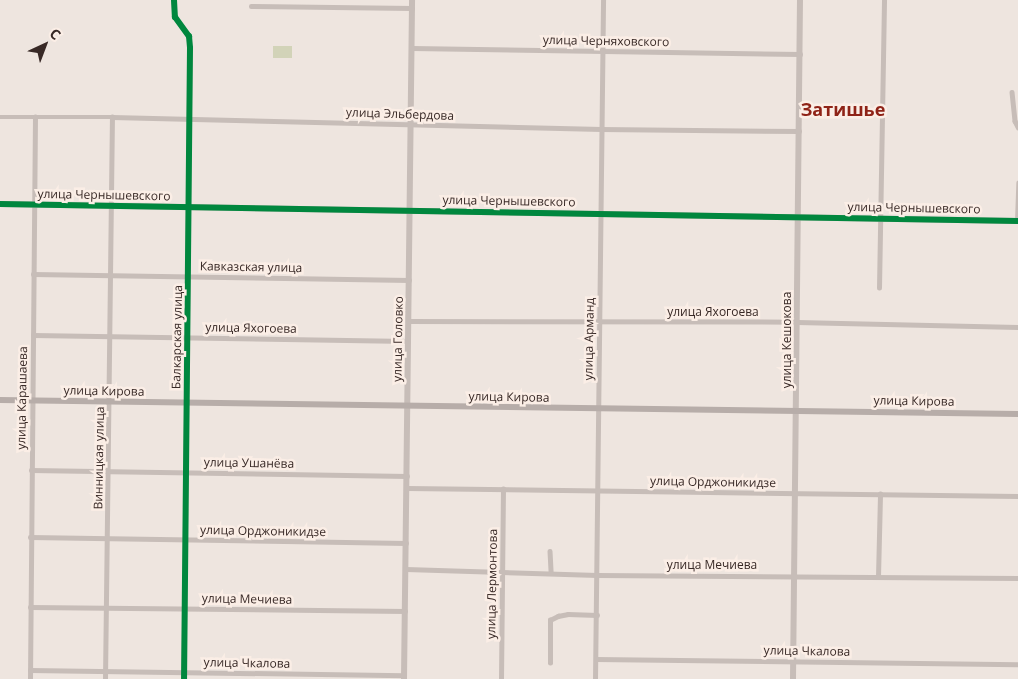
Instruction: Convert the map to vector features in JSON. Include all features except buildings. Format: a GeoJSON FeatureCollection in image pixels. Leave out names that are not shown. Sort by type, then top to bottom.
{"type":"FeatureCollection","features":[{"type":"Feature","properties":{"kind":"main road","name":"улица Кирова"},"geometry":{"type":"LineString","coordinates":[[0,400],[1018,414]]}},
{"type":"Feature","properties":{"kind":"street","name":"Балкарская улица"},"geometry":{"type":"LineString","coordinates":[[174,0],[175,17],[190,42],[184,679]]}},
{"type":"Feature","properties":{"kind":"street","name":"улица Головко"},"geometry":{"type":"LineString","coordinates":[[404,677],[412,0]]}},
{"type":"Feature","properties":{"kind":"street","name":"улица Арманд"},"geometry":{"type":"LineString","coordinates":[[595,679],[604,0]]}},
{"type":"Feature","properties":{"kind":"street","name":"улица Кешокова"},"geometry":{"type":"LineString","coordinates":[[793,679],[800,0]]}},
{"type":"Feature","properties":{"kind":"street"},"geometry":{"type":"LineString","coordinates":[[879,288],[882,218],[884,0]]}},
{"type":"Feature","properties":{"kind":"street"},"geometry":{"type":"LineString","coordinates":[[251,6],[412,8]]}},
{"type":"Feature","properties":{"kind":"street","name":"улица Черняховского"},"geometry":{"type":"LineString","coordinates":[[412,48],[800,54]]}},
{"type":"Feature","properties":{"kind":"street"},"geometry":{"type":"LineString","coordinates":[[1012,92],[1015,121],[1018,127]]}},
{"type":"Feature","properties":{"kind":"street","name":"улица Карашаева"},"geometry":{"type":"LineString","coordinates":[[30,679],[35,116]]}},
{"type":"Feature","properties":{"kind":"street","name":"улица Эльбердова"},"geometry":{"type":"LineString","coordinates":[[0,117],[112,117],[601,129],[799,131]]}},
{"type":"Feature","properties":{"kind":"street","name":"Винницкая улица"},"geometry":{"type":"LineString","coordinates":[[105,679],[110,403],[112,117]]}},
{"type":"Feature","properties":{"kind":"street"},"geometry":{"type":"LineString","coordinates":[[1018,183],[1018,221]]}},
{"type":"Feature","properties":{"kind":"street","name":"улица Чернышевского"},"geometry":{"type":"LineString","coordinates":[[0,204],[1018,221]]}},
{"type":"Feature","properties":{"kind":"street","name":"Кавказская улица"},"geometry":{"type":"LineString","coordinates":[[33,274],[409,280]]}},
{"type":"Feature","properties":{"kind":"street","name":"улица Яхогоева"},"geometry":{"type":"LineString","coordinates":[[408,321],[797,322],[1018,327]]}},
{"type":"Feature","properties":{"kind":"street","name":"улица Яхогоева"},"geometry":{"type":"LineString","coordinates":[[33,335],[408,341]]}},
{"type":"Feature","properties":{"kind":"street","name":"улица Ушанёва"},"geometry":{"type":"LineString","coordinates":[[31,470],[407,476]]}},
{"type":"Feature","properties":{"kind":"street","name":"улица Орджоникидзе"},"geometry":{"type":"LineString","coordinates":[[407,488],[1018,496]]}},
{"type":"Feature","properties":{"kind":"street","name":"улица Лермонтова"},"geometry":{"type":"LineString","coordinates":[[501,679],[503,489]]}},
{"type":"Feature","properties":{"kind":"street"},"geometry":{"type":"LineString","coordinates":[[878,577],[880,494]]}},
{"type":"Feature","properties":{"kind":"street","name":"улица Орджоникидзе"},"geometry":{"type":"LineString","coordinates":[[30,537],[406,543]]}},
{"type":"Feature","properties":{"kind":"street"},"geometry":{"type":"LineString","coordinates":[[550,551],[550,573]]}},
{"type":"Feature","properties":{"kind":"street","name":"улица Мечиева"},"geometry":{"type":"LineString","coordinates":[[406,569],[597,575],[1018,578]]}},
{"type":"Feature","properties":{"kind":"street","name":"улица Мечиева"},"geometry":{"type":"LineString","coordinates":[[30,607],[405,611]]}},
{"type":"Feature","properties":{"kind":"street"},"geometry":{"type":"LineString","coordinates":[[550,663],[550,620],[568,614],[597,615]]}},
{"type":"Feature","properties":{"kind":"street","name":"улица Чкалова"},"geometry":{"type":"LineString","coordinates":[[596,659],[1018,664]]}},
{"type":"Feature","properties":{"kind":"street","name":"улица Чкалова"},"geometry":{"type":"LineString","coordinates":[[30,670],[404,677]]}},
{"type":"Feature","properties":{"kind":"green space"},"geometry":{"type":"Polygon","coordinates":[[[273,46],[292,46],[292,58],[273,58],[273,46]]]}},
{"type":"Feature","properties":{"kind":"cycle path"},"geometry":{"type":"LineString","coordinates":[[174,0],[175,17],[189,36],[190,48],[184,679]]}},
{"type":"Feature","properties":{"kind":"cycle path"},"geometry":{"type":"LineString","coordinates":[[0,204],[1018,221]]}},
{"type":"Feature","properties":{"kind":"district","name":"Затишье"},"geometry":{"type":"Point","coordinates":[843,109]}}]}
